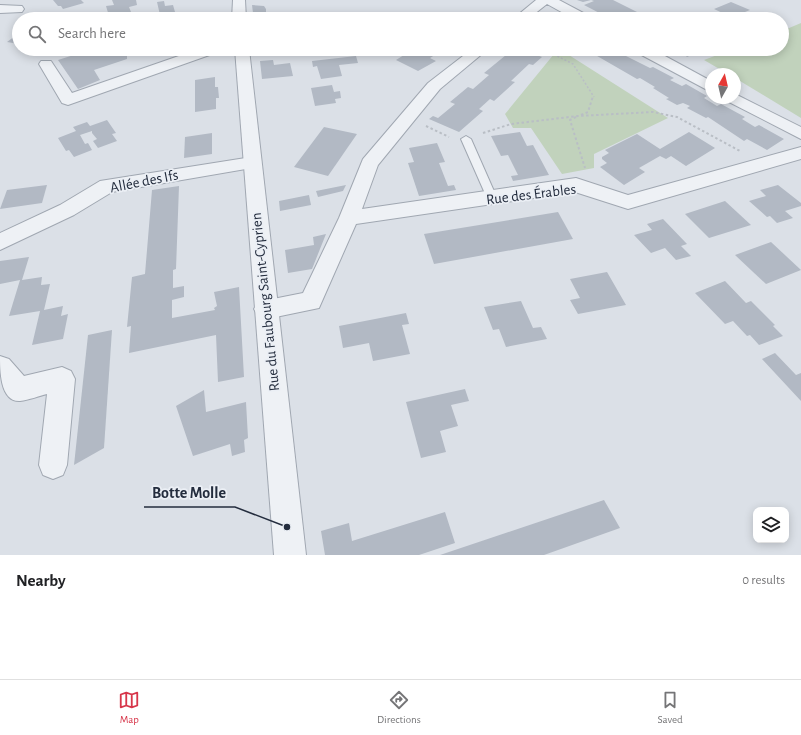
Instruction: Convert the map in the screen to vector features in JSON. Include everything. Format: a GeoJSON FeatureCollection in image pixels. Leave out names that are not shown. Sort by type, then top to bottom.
{"type":"FeatureCollection","features":[{"type":"Feature","properties":{"kind":"street"},"geometry":{"type":"LineString","coordinates":[[238,0],[239,12]]}},
{"type":"Feature","properties":{"kind":"street"},"geometry":{"type":"LineString","coordinates":[[529,12],[544,0]]}},
{"type":"Feature","properties":{"kind":"street"},"geometry":{"type":"LineString","coordinates":[[549,0],[571,12]]}},
{"type":"Feature","properties":{"kind":"street"},"geometry":{"type":"LineString","coordinates":[[0,9],[17,9]]}},
{"type":"Feature","properties":{"kind":"street"},"geometry":{"type":"LineString","coordinates":[[46,64],[68,100],[193,56]]}},
{"type":"Feature","properties":{"kind":"street","name":"Rue du Faubourg Saint-Cyprien"},"geometry":{"type":"LineString","coordinates":[[243,56],[290,555]]}},
{"type":"Feature","properties":{"kind":"street"},"geometry":{"type":"LineString","coordinates":[[266,309],[311,301],[350,218],[370,163],[434,86],[473,56]]}},
{"type":"Feature","properties":{"kind":"street"},"geometry":{"type":"LineString","coordinates":[[654,56],[705,83]]}},
{"type":"Feature","properties":{"kind":"street"},"geometry":{"type":"LineString","coordinates":[[741,102],[801,134]]}},
{"type":"Feature","properties":{"kind":"street","name":"Rue des Érables"},"geometry":{"type":"LineString","coordinates":[[350,218],[576,185],[628,202],[801,153]]}},
{"type":"Feature","properties":{"kind":"street","name":"Allée des Ifs"},"geometry":{"type":"LineString","coordinates":[[0,242],[67,210],[107,186],[252,162]]}},
{"type":"Feature","properties":{"kind":"street"},"geometry":{"type":"LineString","coordinates":[[0,367],[19,389],[62,379],[53,465]]}},
{"type":"Feature","properties":{"kind":"lane"},"geometry":{"type":"LineString","coordinates":[[466,139],[492,198]]}},
{"type":"Feature","properties":{"kind":"path"},"geometry":{"type":"LineString","coordinates":[[557,56],[573,64],[594,97],[588,112],[570,120],[587,174],[576,185]]}},
{"type":"Feature","properties":{"kind":"path"},"geometry":{"type":"LineString","coordinates":[[408,117],[450,138],[466,139],[511,124],[578,116],[653,112],[677,117],[764,164]]}},
{"type":"Feature","properties":{"kind":"green space"},"geometry":{"type":"Polygon","coordinates":[[[801,23],[801,118],[741,82],[741,68],[718,68],[704,60],[715,56],[789,56],[789,28],[801,23]]]}},
{"type":"Feature","properties":{"kind":"green space"},"geometry":{"type":"Polygon","coordinates":[[[552,56],[570,56],[668,118],[594,154],[594,168],[562,174],[531,128],[513,128],[505,114],[552,56]]]}},
{"type":"Feature","properties":{"kind":"building"},"geometry":{"type":"Polygon","coordinates":[[[53,0],[81,0],[84,3],[63,9],[53,0]]]}},
{"type":"Feature","properties":{"kind":"building"},"geometry":{"type":"Polygon","coordinates":[[[112,0],[136,0],[137,5],[129,7],[131,12],[108,12],[106,6],[114,5],[112,0]]]}},
{"type":"Feature","properties":{"kind":"building"},"geometry":{"type":"Polygon","coordinates":[[[577,0],[591,0],[583,2],[577,0]]]}},
{"type":"Feature","properties":{"kind":"building"},"geometry":{"type":"Polygon","coordinates":[[[591,0],[613,0],[637,12],[598,12],[584,5],[594,1],[591,0]]]}},
{"type":"Feature","properties":{"kind":"building"},"geometry":{"type":"Polygon","coordinates":[[[164,1],[165,6],[173,5],[175,12],[159,12],[157,2],[164,1]]]}},
{"type":"Feature","properties":{"kind":"building"},"geometry":{"type":"Polygon","coordinates":[[[731,2],[750,10],[745,12],[720,12],[714,9],[731,2]]]}},
{"type":"Feature","properties":{"kind":"building"},"geometry":{"type":"Polygon","coordinates":[[[252,5],[264,6],[266,9],[266,12],[253,12],[252,5]]]}},
{"type":"Feature","properties":{"kind":"building"},"geometry":{"type":"Polygon","coordinates":[[[12,38],[12,43],[7,42],[12,38]]]}},
{"type":"Feature","properties":{"kind":"building"},"geometry":{"type":"Polygon","coordinates":[[[71,56],[127,56],[127,59],[94,70],[100,80],[78,89],[58,60],[71,56]]]}},
{"type":"Feature","properties":{"kind":"building"},"geometry":{"type":"Polygon","coordinates":[[[356,56],[358,63],[339,65],[342,76],[321,79],[317,66],[313,67],[312,61],[356,56]]]}},
{"type":"Feature","properties":{"kind":"building"},"geometry":{"type":"Polygon","coordinates":[[[402,56],[433,56],[430,58],[436,61],[418,71],[396,60],[402,56]]]}},
{"type":"Feature","properties":{"kind":"building"},"geometry":{"type":"Polygon","coordinates":[[[505,56],[542,57],[533,65],[529,64],[511,81],[515,82],[494,101],[490,99],[479,109],[483,111],[459,132],[429,119],[433,116],[438,118],[455,104],[450,102],[468,87],[473,89],[489,75],[484,73],[505,56]]]}},
{"type":"Feature","properties":{"kind":"building"},"geometry":{"type":"Polygon","coordinates":[[[597,56],[626,56],[650,68],[653,67],[674,78],[670,80],[682,86],[686,84],[705,95],[705,104],[714,104],[717,106],[721,104],[745,117],[742,119],[755,127],[759,125],[784,139],[767,150],[747,139],[744,141],[708,117],[706,118],[687,108],[690,106],[683,103],[677,105],[666,99],[669,98],[640,78],[637,79],[597,56]]]}},
{"type":"Feature","properties":{"kind":"building"},"geometry":{"type":"Polygon","coordinates":[[[273,60],[274,65],[290,63],[293,76],[262,79],[260,61],[273,60]]]}},
{"type":"Feature","properties":{"kind":"building"},"geometry":{"type":"Polygon","coordinates":[[[215,77],[215,87],[218,87],[219,98],[216,98],[216,109],[195,112],[195,80],[215,77]]]}},
{"type":"Feature","properties":{"kind":"building"},"geometry":{"type":"Polygon","coordinates":[[[332,85],[334,92],[340,91],[341,98],[335,99],[336,103],[315,106],[311,88],[332,85]]]}},
{"type":"Feature","properties":{"kind":"building"},"geometry":{"type":"Polygon","coordinates":[[[107,120],[116,133],[112,134],[117,141],[98,148],[93,141],[97,139],[92,131],[80,135],[85,144],[88,143],[92,150],[74,157],[69,150],[66,151],[58,138],[76,131],[73,127],[87,122],[90,126],[107,120]]]}},
{"type":"Feature","properties":{"kind":"building"},"geometry":{"type":"Polygon","coordinates":[[[324,127],[357,134],[328,176],[294,167],[324,127]]]}},
{"type":"Feature","properties":{"kind":"building"},"geometry":{"type":"Polygon","coordinates":[[[520,132],[527,146],[533,145],[549,175],[513,181],[511,176],[518,175],[508,155],[501,156],[491,136],[520,132]]]}},
{"type":"Feature","properties":{"kind":"building"},"geometry":{"type":"Polygon","coordinates":[[[689,132],[715,148],[686,166],[671,156],[666,159],[660,156],[639,168],[645,172],[624,185],[600,167],[607,163],[602,159],[602,157],[609,153],[605,150],[637,134],[660,149],[689,132]]]}},
{"type":"Feature","properties":{"kind":"building"},"geometry":{"type":"Polygon","coordinates":[[[212,133],[212,154],[184,158],[185,137],[212,133]]]}},
{"type":"Feature","properties":{"kind":"building"},"geometry":{"type":"Polygon","coordinates":[[[437,143],[445,162],[439,163],[448,186],[454,185],[456,190],[419,196],[408,163],[414,162],[409,148],[437,143]]]}},
{"type":"Feature","properties":{"kind":"building"},"geometry":{"type":"Polygon","coordinates":[[[47,185],[42,203],[0,209],[7,190],[47,185]]]}},
{"type":"Feature","properties":{"kind":"building"},"geometry":{"type":"Polygon","coordinates":[[[346,185],[343,191],[318,197],[316,191],[346,185]]]}},
{"type":"Feature","properties":{"kind":"building"},"geometry":{"type":"Polygon","coordinates":[[[778,185],[801,203],[801,206],[785,211],[793,218],[777,223],[770,216],[767,217],[749,201],[766,196],[760,190],[778,185]]]}},
{"type":"Feature","properties":{"kind":"building"},"geometry":{"type":"Polygon","coordinates":[[[179,186],[176,269],[173,270],[173,288],[184,286],[184,297],[172,300],[172,318],[215,310],[214,308],[217,306],[214,292],[239,287],[244,377],[218,382],[216,335],[129,353],[131,326],[127,327],[132,277],[145,274],[152,190],[179,186]]]}},
{"type":"Feature","properties":{"kind":"building"},"geometry":{"type":"Polygon","coordinates":[[[309,195],[311,205],[280,211],[279,201],[309,195]]]}},
{"type":"Feature","properties":{"kind":"building"},"geometry":{"type":"Polygon","coordinates":[[[725,201],[751,225],[709,238],[685,214],[725,201]]]}},
{"type":"Feature","properties":{"kind":"building"},"geometry":{"type":"Polygon","coordinates":[[[558,212],[573,239],[434,264],[424,234],[558,212]]]}},
{"type":"Feature","properties":{"kind":"building"},"geometry":{"type":"Polygon","coordinates":[[[663,219],[687,244],[681,246],[691,256],[676,260],[665,248],[651,253],[634,235],[652,230],[647,224],[663,219]]]}},
{"type":"Feature","properties":{"kind":"building"},"geometry":{"type":"Polygon","coordinates":[[[326,234],[312,269],[288,273],[285,250],[314,245],[313,237],[326,234]]]}},
{"type":"Feature","properties":{"kind":"building"},"geometry":{"type":"Polygon","coordinates":[[[771,242],[801,270],[766,284],[735,255],[771,242]]]}},
{"type":"Feature","properties":{"kind":"building"},"geometry":{"type":"Polygon","coordinates":[[[29,257],[22,280],[42,277],[41,285],[50,284],[44,310],[63,306],[61,316],[68,314],[63,339],[32,345],[40,311],[9,316],[20,280],[0,284],[0,261],[29,257]]]}},
{"type":"Feature","properties":{"kind":"building"},"geometry":{"type":"Polygon","coordinates":[[[607,272],[626,305],[578,314],[570,300],[580,298],[570,279],[607,272]]]}},
{"type":"Feature","properties":{"kind":"building"},"geometry":{"type":"Polygon","coordinates":[[[725,281],[746,303],[751,301],[775,325],[773,326],[783,336],[759,345],[750,335],[747,336],[733,321],[725,324],[695,293],[725,281]]]}},
{"type":"Feature","properties":{"kind":"building"},"geometry":{"type":"Polygon","coordinates":[[[521,301],[533,328],[541,327],[547,339],[506,347],[499,329],[493,330],[484,307],[521,301]]]}},
{"type":"Feature","properties":{"kind":"building"},"geometry":{"type":"Polygon","coordinates":[[[406,313],[409,324],[402,325],[410,354],[373,361],[369,343],[343,348],[339,326],[406,313]]]}},
{"type":"Feature","properties":{"kind":"building"},"geometry":{"type":"Polygon","coordinates":[[[112,330],[104,448],[74,465],[88,335],[112,330]]]}},
{"type":"Feature","properties":{"kind":"building"},"geometry":{"type":"Polygon","coordinates":[[[775,353],[796,375],[801,373],[801,401],[762,359],[775,353]]]}},
{"type":"Feature","properties":{"kind":"building"},"geometry":{"type":"Polygon","coordinates":[[[465,389],[469,401],[451,405],[458,426],[440,431],[446,452],[421,458],[406,402],[465,389]]]}},
{"type":"Feature","properties":{"kind":"building"},"geometry":{"type":"Polygon","coordinates":[[[204,390],[206,412],[246,402],[248,438],[244,440],[245,452],[232,456],[230,444],[193,456],[176,406],[204,390]]]}},
{"type":"Feature","properties":{"kind":"building"},"geometry":{"type":"Polygon","coordinates":[[[604,500],[620,528],[544,555],[440,555],[604,500]]]}},
{"type":"Feature","properties":{"kind":"building"},"geometry":{"type":"Polygon","coordinates":[[[445,512],[455,543],[419,555],[325,555],[321,531],[349,523],[352,541],[445,512]]]}},
{"type":"Feature","properties":{"kind":"place","name":"Botte Molle"},"geometry":{"type":"Point","coordinates":[287,527]}}]}
